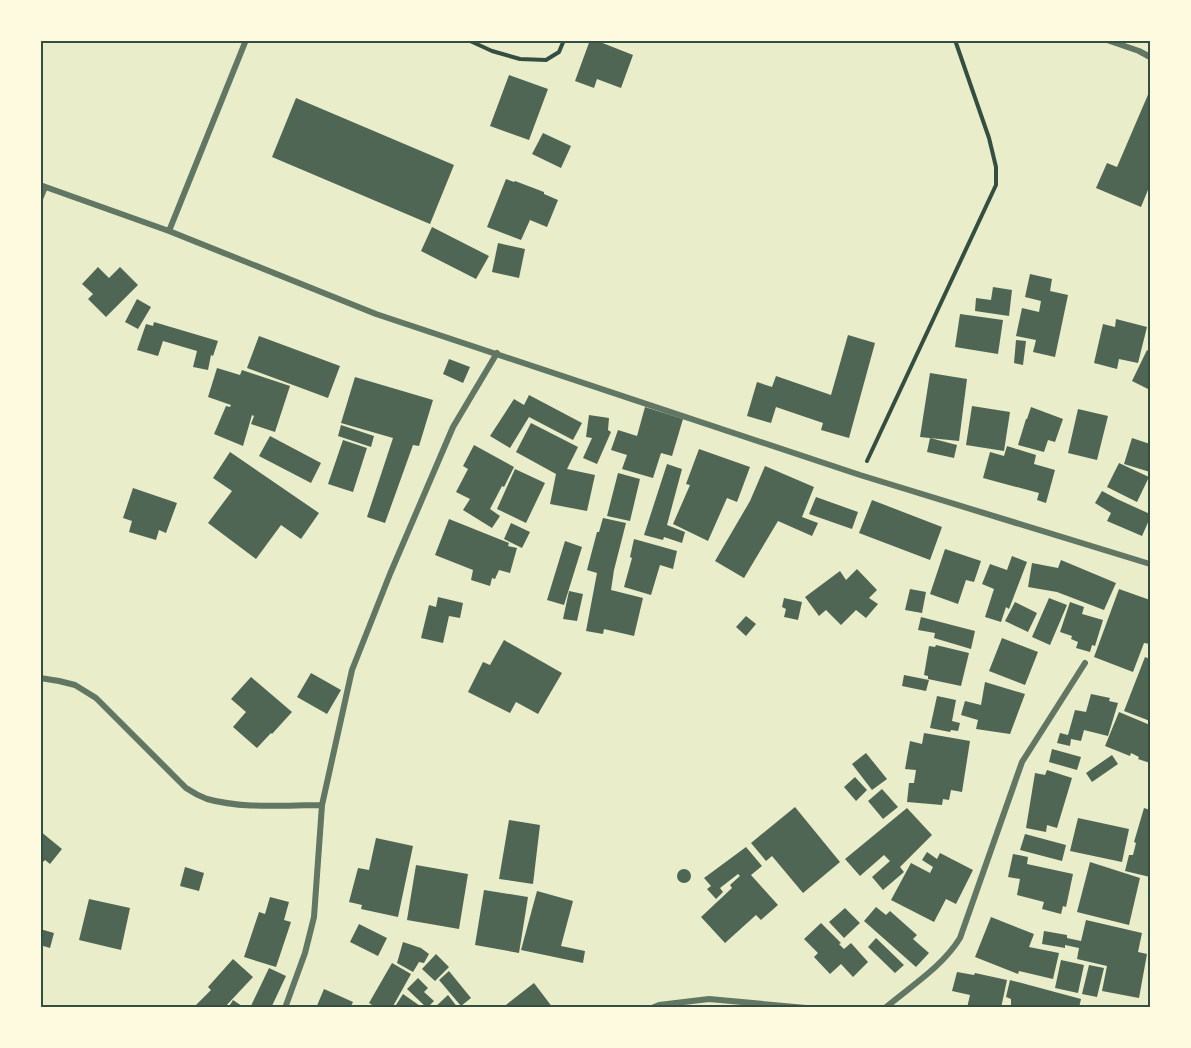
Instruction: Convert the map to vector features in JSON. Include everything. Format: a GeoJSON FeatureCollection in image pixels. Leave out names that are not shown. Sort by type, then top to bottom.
{"type":"FeatureCollection","features":[{"type":"Feature","properties":{"kind":"street"},"geometry":{"type":"LineString","coordinates":[[169,231],[246,40]]}},
{"type":"Feature","properties":{"kind":"street"},"geometry":{"type":"LineString","coordinates":[[1107,40],[1150,57]]}},
{"type":"Feature","properties":{"kind":"street"},"geometry":{"type":"LineString","coordinates":[[40,199],[43,186],[169,231],[376,314],[860,475],[1150,564]]}},
{"type":"Feature","properties":{"kind":"street"},"geometry":{"type":"LineString","coordinates":[[285,1008],[305,953],[314,917],[322,805],[352,670],[453,427],[497,353]]}},
{"type":"Feature","properties":{"kind":"street"},"geometry":{"type":"LineString","coordinates":[[885,1008],[943,961],[960,938],[1022,762],[1085,663]]}},
{"type":"Feature","properties":{"kind":"street"},"geometry":{"type":"LineString","coordinates":[[40,678],[75,685],[96,698],[186,788],[204,798],[243,804],[322,805]]}},
{"type":"Feature","properties":{"kind":"street"},"geometry":{"type":"LineString","coordinates":[[652,1008],[659,1005],[709,999],[806,1008]]}},
{"type":"Feature","properties":{"kind":"path"},"geometry":{"type":"LineString","coordinates":[[468,40],[492,51],[520,59],[546,60],[559,52],[564,40]]}},
{"type":"Feature","properties":{"kind":"path"},"geometry":{"type":"LineString","coordinates":[[860,475],[996,185],[996,167],[989,138],[955,40]]}},
{"type":"Feature","properties":{"kind":"building"},"geometry":{"type":"Polygon","coordinates":[[[590,40],[633,55],[621,88],[597,79],[594,88],[575,81],[590,40]]]}},
{"type":"Feature","properties":{"kind":"building"},"geometry":{"type":"Polygon","coordinates":[[[509,75],[548,89],[529,140],[490,126],[509,75]]]}},
{"type":"Feature","properties":{"kind":"building"},"geometry":{"type":"Polygon","coordinates":[[[1150,90],[1150,185],[1141,207],[1096,188],[1107,163],[1117,167],[1150,90]]]}},
{"type":"Feature","properties":{"kind":"building"},"geometry":{"type":"Polygon","coordinates":[[[296,98],[454,165],[430,224],[272,157],[296,98]]]}},
{"type":"Feature","properties":{"kind":"building"},"geometry":{"type":"Polygon","coordinates":[[[543,133],[571,146],[561,168],[532,154],[543,133]]]}},
{"type":"Feature","properties":{"kind":"building"},"geometry":{"type":"Polygon","coordinates":[[[506,179],[544,192],[558,200],[547,227],[530,220],[521,240],[487,227],[506,179]]]}},
{"type":"Feature","properties":{"kind":"building"},"geometry":{"type":"Polygon","coordinates":[[[432,227],[489,256],[476,279],[421,251],[432,227]]]}},
{"type":"Feature","properties":{"kind":"building"},"geometry":{"type":"Polygon","coordinates":[[[498,243],[525,249],[519,278],[492,272],[498,243]]]}},
{"type":"Feature","properties":{"kind":"building"},"geometry":{"type":"Polygon","coordinates":[[[98,267],[109,278],[120,267],[138,285],[106,317],[88,299],[93,294],[82,284],[98,267]]]}},
{"type":"Feature","properties":{"kind":"building"},"geometry":{"type":"Polygon","coordinates":[[[1030,274],[1052,279],[1050,291],[1068,295],[1055,357],[1033,352],[1036,340],[1016,336],[1022,308],[1039,312],[1041,301],[1025,297],[1030,274]]]}},
{"type":"Feature","properties":{"kind":"building"},"geometry":{"type":"Polygon","coordinates":[[[993,287],[1012,290],[1009,316],[975,311],[976,298],[991,300],[993,287]]]}},
{"type":"Feature","properties":{"kind":"building"},"geometry":{"type":"Polygon","coordinates":[[[137,299],[151,307],[138,329],[125,322],[137,299]]]}},
{"type":"Feature","properties":{"kind":"building"},"geometry":{"type":"Polygon","coordinates":[[[960,314],[1003,320],[998,354],[955,347],[960,314]]]}},
{"type":"Feature","properties":{"kind":"building"},"geometry":{"type":"Polygon","coordinates":[[[1116,319],[1147,327],[1138,363],[1119,359],[1117,369],[1094,363],[1103,324],[1115,327],[1116,319]]]}},
{"type":"Feature","properties":{"kind":"building"},"geometry":{"type":"Polygon","coordinates":[[[154,322],[218,341],[213,356],[211,355],[208,370],[193,367],[197,351],[163,341],[158,356],[137,350],[146,324],[153,326],[154,322]]]}},
{"type":"Feature","properties":{"kind":"building"},"geometry":{"type":"Polygon","coordinates":[[[848,335],[875,343],[849,438],[821,430],[823,423],[776,407],[771,423],[747,416],[757,382],[772,387],[776,376],[831,395],[848,335]]]}},
{"type":"Feature","properties":{"kind":"building"},"geometry":{"type":"Polygon","coordinates":[[[259,336],[340,366],[328,398],[247,368],[259,336]]]}},
{"type":"Feature","properties":{"kind":"building"},"geometry":{"type":"Polygon","coordinates":[[[1016,340],[1026,341],[1023,365],[1014,363],[1016,340]]]}},
{"type":"Feature","properties":{"kind":"building"},"geometry":{"type":"Polygon","coordinates":[[[1147,350],[1150,352],[1150,390],[1132,381],[1147,350]]]}},
{"type":"Feature","properties":{"kind":"building"},"geometry":{"type":"Polygon","coordinates":[[[449,359],[470,367],[463,383],[443,374],[449,359]]]}},
{"type":"Feature","properties":{"kind":"building"},"geometry":{"type":"Polygon","coordinates":[[[217,368],[240,375],[242,370],[290,386],[275,432],[251,424],[254,416],[252,415],[243,446],[214,434],[226,406],[231,405],[208,397],[217,368]]]}},
{"type":"Feature","properties":{"kind":"building"},"geometry":{"type":"Polygon","coordinates":[[[930,373],[967,379],[959,441],[920,437],[930,373]]]}},
{"type":"Feature","properties":{"kind":"building"},"geometry":{"type":"Polygon","coordinates":[[[355,377],[433,400],[419,446],[413,445],[385,523],[367,517],[393,438],[341,423],[355,377]]]}},
{"type":"Feature","properties":{"kind":"building"},"geometry":{"type":"Polygon","coordinates":[[[529,395],[582,423],[573,440],[529,417],[510,448],[490,436],[514,399],[524,405],[529,395]]]}},
{"type":"Feature","properties":{"kind":"building"},"geometry":{"type":"Polygon","coordinates":[[[972,406],[1010,412],[1004,451],[966,445],[972,406]]]}},
{"type":"Feature","properties":{"kind":"building"},"geometry":{"type":"Polygon","coordinates":[[[645,407],[683,419],[672,456],[661,453],[653,478],[622,469],[627,455],[611,450],[618,430],[637,436],[645,407]]]}},
{"type":"Feature","properties":{"kind":"building"},"geometry":{"type":"Polygon","coordinates":[[[1031,407],[1063,419],[1055,442],[1048,440],[1044,452],[1018,445],[1031,407]]]}},
{"type":"Feature","properties":{"kind":"building"},"geometry":{"type":"Polygon","coordinates":[[[1078,409],[1108,416],[1097,460],[1068,453],[1078,409]]]}},
{"type":"Feature","properties":{"kind":"building"},"geometry":{"type":"Polygon","coordinates":[[[589,415],[609,418],[608,430],[611,432],[597,464],[583,458],[592,438],[586,437],[589,415]]]}},
{"type":"Feature","properties":{"kind":"building"},"geometry":{"type":"Polygon","coordinates":[[[531,423],[578,447],[567,469],[595,475],[587,511],[550,504],[556,474],[516,452],[531,423]]]}},
{"type":"Feature","properties":{"kind":"building"},"geometry":{"type":"Polygon","coordinates":[[[341,425],[374,436],[371,447],[338,436],[341,425]]]}},
{"type":"Feature","properties":{"kind":"building"},"geometry":{"type":"Polygon","coordinates":[[[270,436],[321,463],[311,483],[259,456],[270,436]]]}},
{"type":"Feature","properties":{"kind":"building"},"geometry":{"type":"Polygon","coordinates":[[[930,438],[957,445],[954,458],[927,452],[930,438]]]}},
{"type":"Feature","properties":{"kind":"building"},"geometry":{"type":"Polygon","coordinates":[[[1132,438],[1150,444],[1150,472],[1124,464],[1132,438]]]}},
{"type":"Feature","properties":{"kind":"building"},"geometry":{"type":"Polygon","coordinates":[[[343,440],[367,448],[353,492],[328,484],[343,440]]]}},
{"type":"Feature","properties":{"kind":"building"},"geometry":{"type":"Polygon","coordinates":[[[474,445],[514,467],[490,509],[500,516],[492,528],[463,510],[470,499],[456,492],[468,469],[463,466],[474,445]]]}},
{"type":"Feature","properties":{"kind":"building"},"geometry":{"type":"Polygon","coordinates":[[[1007,446],[1036,455],[1034,464],[1055,470],[1046,503],[1037,500],[1039,493],[983,478],[990,452],[1004,456],[1007,446]]]}},
{"type":"Feature","properties":{"kind":"building"},"geometry":{"type":"Polygon","coordinates":[[[699,449],[750,467],[737,502],[727,498],[708,541],[673,524],[690,485],[686,484],[699,449]]]}},
{"type":"Feature","properties":{"kind":"building"},"geometry":{"type":"Polygon","coordinates":[[[230,452],[319,513],[301,539],[281,525],[256,559],[208,523],[232,491],[213,478],[230,452]]]}},
{"type":"Feature","properties":{"kind":"building"},"geometry":{"type":"Polygon","coordinates":[[[1119,463],[1149,477],[1137,502],[1107,487],[1119,463]]]}},
{"type":"Feature","properties":{"kind":"building"},"geometry":{"type":"Polygon","coordinates":[[[667,464],[682,469],[667,525],[685,532],[682,543],[664,537],[663,540],[644,535],[667,464]]]}},
{"type":"Feature","properties":{"kind":"building"},"geometry":{"type":"Polygon","coordinates":[[[765,466],[814,487],[802,517],[818,523],[812,536],[778,521],[744,578],[715,561],[750,501],[765,466]]]}},
{"type":"Feature","properties":{"kind":"building"},"geometry":{"type":"Polygon","coordinates":[[[515,469],[545,483],[526,523],[497,509],[515,469]]]}},
{"type":"Feature","properties":{"kind":"building"},"geometry":{"type":"Polygon","coordinates":[[[618,473],[640,479],[630,521],[607,516],[618,473]]]}},
{"type":"Feature","properties":{"kind":"building"},"geometry":{"type":"Polygon","coordinates":[[[133,488],[177,503],[166,533],[159,530],[156,540],[129,532],[132,521],[123,518],[133,488]]]}},
{"type":"Feature","properties":{"kind":"building"},"geometry":{"type":"Polygon","coordinates":[[[1102,491],[1150,514],[1142,536],[1107,521],[1111,513],[1095,503],[1102,491]]]}},
{"type":"Feature","properties":{"kind":"building"},"geometry":{"type":"Polygon","coordinates":[[[816,497],[858,512],[852,529],[809,514],[816,497]]]}},
{"type":"Feature","properties":{"kind":"building"},"geometry":{"type":"Polygon","coordinates":[[[872,500],[942,527],[930,560],[859,533],[872,500]]]}},
{"type":"Feature","properties":{"kind":"building"},"geometry":{"type":"Polygon","coordinates":[[[603,518],[626,523],[611,590],[643,598],[634,636],[604,629],[603,634],[586,631],[597,573],[587,570],[603,518]]]}},
{"type":"Feature","properties":{"kind":"building"},"geometry":{"type":"Polygon","coordinates":[[[449,519],[517,548],[510,573],[499,570],[495,579],[492,578],[490,586],[471,580],[473,570],[435,555],[449,519]]]}},
{"type":"Feature","properties":{"kind":"building"},"geometry":{"type":"Polygon","coordinates":[[[511,523],[530,532],[522,548],[504,539],[511,523]]]}},
{"type":"Feature","properties":{"kind":"building"},"geometry":{"type":"Polygon","coordinates":[[[634,539],[677,551],[673,569],[660,565],[651,595],[624,587],[632,558],[630,557],[634,539]]]}},
{"type":"Feature","properties":{"kind":"building"},"geometry":{"type":"Polygon","coordinates":[[[565,541],[582,547],[564,605],[547,600],[565,541]]]}},
{"type":"Feature","properties":{"kind":"building"},"geometry":{"type":"Polygon","coordinates":[[[945,549],[981,561],[974,582],[966,580],[958,604],[930,594],[945,549]]]}},
{"type":"Feature","properties":{"kind":"building"},"geometry":{"type":"Polygon","coordinates":[[[1012,556],[1027,562],[1009,609],[1006,607],[1001,622],[985,617],[994,589],[982,584],[990,564],[1007,570],[1012,556]]]}},
{"type":"Feature","properties":{"kind":"building"},"geometry":{"type":"Polygon","coordinates":[[[1061,560],[1116,583],[1104,610],[1057,592],[1028,587],[1032,563],[1058,568],[1061,560]]]}},
{"type":"Feature","properties":{"kind":"building"},"geometry":{"type":"Polygon","coordinates":[[[857,569],[877,590],[869,598],[878,604],[866,618],[856,610],[841,625],[826,610],[819,616],[805,597],[840,571],[846,580],[857,569]]]}},
{"type":"Feature","properties":{"kind":"building"},"geometry":{"type":"Polygon","coordinates":[[[910,589],[926,592],[922,613],[905,610],[910,589]]]}},
{"type":"Feature","properties":{"kind":"building"},"geometry":{"type":"Polygon","coordinates":[[[1119,589],[1150,600],[1150,644],[1144,643],[1133,672],[1094,657],[1119,589]]]}},
{"type":"Feature","properties":{"kind":"building"},"geometry":{"type":"Polygon","coordinates":[[[569,591],[583,594],[577,621],[563,619],[569,591]]]}},
{"type":"Feature","properties":{"kind":"building"},"geometry":{"type":"Polygon","coordinates":[[[438,597],[463,603],[460,618],[449,616],[443,643],[421,638],[429,605],[436,607],[438,597]]]}},
{"type":"Feature","properties":{"kind":"building"},"geometry":{"type":"Polygon","coordinates":[[[784,598],[802,602],[798,620],[784,617],[786,609],[782,607],[784,598]]]}},
{"type":"Feature","properties":{"kind":"building"},"geometry":{"type":"Polygon","coordinates":[[[1049,598],[1067,605],[1050,645],[1032,637],[1049,598]]]}},
{"type":"Feature","properties":{"kind":"building"},"geometry":{"type":"Polygon","coordinates":[[[1015,602],[1037,613],[1028,632],[1005,621],[1015,602]]]}},
{"type":"Feature","properties":{"kind":"building"},"geometry":{"type":"Polygon","coordinates":[[[1070,602],[1084,607],[1082,614],[1103,620],[1095,646],[1092,645],[1090,652],[1076,648],[1078,642],[1071,639],[1072,636],[1060,632],[1070,602]]]}},
{"type":"Feature","properties":{"kind":"building"},"geometry":{"type":"Polygon","coordinates":[[[746,616],[756,624],[746,636],[736,627],[746,616]]]}},
{"type":"Feature","properties":{"kind":"building"},"geometry":{"type":"Polygon","coordinates":[[[921,617],[975,631],[971,649],[934,638],[935,633],[918,630],[921,617]]]}},
{"type":"Feature","properties":{"kind":"building"},"geometry":{"type":"Polygon","coordinates":[[[1002,638],[1038,652],[1025,685],[989,671],[1002,638]]]}},
{"type":"Feature","properties":{"kind":"building"},"geometry":{"type":"Polygon","coordinates":[[[504,640],[562,673],[538,714],[516,702],[510,713],[468,692],[483,662],[490,665],[504,640]]]}},
{"type":"Feature","properties":{"kind":"building"},"geometry":{"type":"Polygon","coordinates":[[[936,645],[969,653],[961,686],[928,679],[928,676],[924,675],[929,646],[935,647],[936,645]]]}},
{"type":"Feature","properties":{"kind":"building"},"geometry":{"type":"Polygon","coordinates":[[[1145,657],[1150,659],[1150,721],[1124,711],[1145,657]]]}},
{"type":"Feature","properties":{"kind":"building"},"geometry":{"type":"Polygon","coordinates":[[[311,673],[341,690],[327,714],[297,697],[311,673]]]}},
{"type":"Feature","properties":{"kind":"building"},"geometry":{"type":"Polygon","coordinates":[[[904,675],[929,680],[926,691],[902,686],[904,675]]]}},
{"type":"Feature","properties":{"kind":"building"},"geometry":{"type":"Polygon","coordinates":[[[251,677],[292,712],[257,748],[233,727],[246,712],[231,699],[251,677]]]}},
{"type":"Feature","properties":{"kind":"building"},"geometry":{"type":"Polygon","coordinates":[[[985,682],[1025,694],[1010,734],[976,729],[978,720],[961,715],[965,701],[981,705],[985,682]]]}},
{"type":"Feature","properties":{"kind":"building"},"geometry":{"type":"Polygon","coordinates":[[[1091,694],[1110,698],[1109,701],[1118,703],[1108,736],[1084,730],[1081,741],[1071,739],[1070,746],[1057,743],[1060,733],[1068,735],[1075,710],[1086,712],[1091,694]]]}},
{"type":"Feature","properties":{"kind":"building"},"geometry":{"type":"Polygon","coordinates":[[[937,696],[956,700],[952,721],[960,723],[958,731],[951,730],[950,732],[930,728],[937,696]]]}},
{"type":"Feature","properties":{"kind":"building"},"geometry":{"type":"Polygon","coordinates":[[[1119,712],[1150,725],[1150,763],[1138,759],[1139,757],[1131,753],[1130,756],[1105,746],[1119,712]]]}},
{"type":"Feature","properties":{"kind":"building"},"geometry":{"type":"Polygon","coordinates":[[[924,733],[970,741],[962,792],[951,790],[949,800],[943,799],[942,805],[907,802],[909,783],[914,783],[916,770],[905,769],[910,741],[922,744],[924,733]]]}},
{"type":"Feature","properties":{"kind":"building"},"geometry":{"type":"Polygon","coordinates":[[[1052,749],[1081,757],[1077,770],[1049,762],[1052,749]]]}},
{"type":"Feature","properties":{"kind":"building"},"geometry":{"type":"Polygon","coordinates":[[[866,753],[887,779],[872,790],[852,764],[866,753]]]}},
{"type":"Feature","properties":{"kind":"building"},"geometry":{"type":"Polygon","coordinates":[[[1112,755],[1118,764],[1092,782],[1086,773],[1112,755]]]}},
{"type":"Feature","properties":{"kind":"building"},"geometry":{"type":"Polygon","coordinates":[[[1047,770],[1072,778],[1057,828],[1047,825],[1046,832],[1026,828],[1035,773],[1045,775],[1047,770]]]}},
{"type":"Feature","properties":{"kind":"building"},"geometry":{"type":"Polygon","coordinates":[[[855,777],[867,790],[856,801],[844,787],[855,777]]]}},
{"type":"Feature","properties":{"kind":"building"},"geometry":{"type":"Polygon","coordinates":[[[882,789],[898,807],[883,819],[868,801],[882,789]]]}},
{"type":"Feature","properties":{"kind":"building"},"geometry":{"type":"Polygon","coordinates":[[[795,807],[840,862],[803,893],[772,856],[766,861],[751,843],[795,807]]]}},
{"type":"Feature","properties":{"kind":"building"},"geometry":{"type":"Polygon","coordinates":[[[907,808],[932,835],[900,867],[904,872],[883,890],[872,877],[890,861],[884,855],[860,876],[845,859],[907,808]]]}},
{"type":"Feature","properties":{"kind":"building"},"geometry":{"type":"Polygon","coordinates":[[[1144,808],[1150,810],[1150,877],[1125,871],[1129,855],[1133,855],[1136,843],[1134,842],[1144,808]]]}},
{"type":"Feature","properties":{"kind":"building"},"geometry":{"type":"Polygon","coordinates":[[[1078,818],[1129,829],[1122,862],[1070,851],[1078,818]]]}},
{"type":"Feature","properties":{"kind":"building"},"geometry":{"type":"Polygon","coordinates":[[[509,820],[540,825],[533,884],[499,879],[509,820]]]}},
{"type":"Feature","properties":{"kind":"building"},"geometry":{"type":"Polygon","coordinates":[[[40,831],[62,849],[50,864],[45,860],[40,865],[40,831]]]}},
{"type":"Feature","properties":{"kind":"building"},"geometry":{"type":"Polygon","coordinates":[[[1025,834],[1066,845],[1062,861],[1020,850],[1025,834]]]}},
{"type":"Feature","properties":{"kind":"building"},"geometry":{"type":"Polygon","coordinates":[[[376,838],[413,846],[398,917],[361,909],[362,905],[349,902],[358,868],[369,870],[376,838]]]}},
{"type":"Feature","properties":{"kind":"building"},"geometry":{"type":"Polygon","coordinates":[[[746,847],[762,866],[751,875],[778,905],[761,920],[756,915],[725,943],[701,917],[732,888],[730,885],[740,876],[738,874],[720,888],[723,892],[716,899],[707,889],[711,886],[704,878],[746,847]]]}},
{"type":"Feature","properties":{"kind":"building"},"geometry":{"type":"Polygon","coordinates":[[[927,852],[937,859],[940,853],[973,870],[956,904],[946,899],[934,922],[891,900],[911,863],[930,873],[933,867],[922,860],[927,852]]]}},
{"type":"Feature","properties":{"kind":"building"},"geometry":{"type":"Polygon","coordinates":[[[1013,854],[1028,857],[1027,864],[1073,874],[1066,907],[1063,906],[1061,914],[1042,909],[1044,902],[1017,895],[1020,879],[1008,877],[1013,854]]]}},
{"type":"Feature","properties":{"kind":"building"},"geometry":{"type":"Polygon","coordinates":[[[1090,862],[1140,878],[1129,925],[1077,912],[1090,862]]]}},
{"type":"Feature","properties":{"kind":"building"},"geometry":{"type":"Polygon","coordinates":[[[416,865],[468,874],[459,929],[407,920],[416,865]]]}},
{"type":"Feature","properties":{"kind":"building"},"geometry":{"type":"Polygon","coordinates":[[[185,867],[204,873],[199,891],[180,886],[185,867]]]}},
{"type":"Feature","properties":{"kind":"building"},"geometry":{"type":"Polygon","coordinates":[[[681,869],[687,869],[691,876],[687,883],[681,883],[677,879],[677,873],[681,869]]]}},
{"type":"Feature","properties":{"kind":"building"},"geometry":{"type":"Polygon","coordinates":[[[484,890],[528,897],[519,953],[475,945],[484,890]]]}},
{"type":"Feature","properties":{"kind":"building"},"geometry":{"type":"Polygon","coordinates":[[[537,891],[573,901],[561,946],[585,951],[583,963],[521,950],[537,891]]]}},
{"type":"Feature","properties":{"kind":"building"},"geometry":{"type":"Polygon","coordinates":[[[270,897],[289,902],[284,920],[291,922],[276,967],[244,957],[259,912],[265,914],[270,897]]]}},
{"type":"Feature","properties":{"kind":"building"},"geometry":{"type":"Polygon","coordinates":[[[89,899],[130,908],[121,950],[79,940],[89,899]]]}},
{"type":"Feature","properties":{"kind":"building"},"geometry":{"type":"Polygon","coordinates":[[[876,907],[886,915],[890,911],[917,935],[913,939],[929,953],[916,967],[864,921],[876,907]]]}},
{"type":"Feature","properties":{"kind":"building"},"geometry":{"type":"Polygon","coordinates":[[[845,908],[860,923],[844,938],[829,922],[845,908]]]}},
{"type":"Feature","properties":{"kind":"building"},"geometry":{"type":"Polygon","coordinates":[[[991,917],[1034,934],[1029,947],[1059,953],[1053,979],[1019,971],[1018,974],[975,957],[991,917]]]}},
{"type":"Feature","properties":{"kind":"building"},"geometry":{"type":"Polygon","coordinates":[[[1086,920],[1142,933],[1138,952],[1147,954],[1139,998],[1102,991],[1107,966],[1077,959],[1079,948],[1042,944],[1044,931],[1067,935],[1067,938],[1081,941],[1086,920]]]}},
{"type":"Feature","properties":{"kind":"building"},"geometry":{"type":"Polygon","coordinates":[[[821,923],[844,949],[851,943],[868,962],[853,977],[841,964],[830,974],[814,957],[818,953],[804,939],[821,923]]]}},
{"type":"Feature","properties":{"kind":"building"},"geometry":{"type":"Polygon","coordinates":[[[359,924],[387,938],[378,956],[350,942],[359,924]]]}},
{"type":"Feature","properties":{"kind":"building"},"geometry":{"type":"Polygon","coordinates":[[[40,929],[54,933],[50,948],[40,945],[40,929]]]}},
{"type":"Feature","properties":{"kind":"building"},"geometry":{"type":"Polygon","coordinates":[[[876,938],[904,965],[895,973],[868,947],[876,938]]]}},
{"type":"Feature","properties":{"kind":"building"},"geometry":{"type":"Polygon","coordinates":[[[403,942],[421,948],[429,954],[424,963],[419,962],[413,972],[397,963],[403,942]]]}},
{"type":"Feature","properties":{"kind":"building"},"geometry":{"type":"Polygon","coordinates":[[[436,954],[449,967],[435,981],[422,969],[436,954]]]}},
{"type":"Feature","properties":{"kind":"building"},"geometry":{"type":"Polygon","coordinates":[[[233,959],[253,977],[224,1008],[193,1008],[211,990],[208,987],[233,959]]]}},
{"type":"Feature","properties":{"kind":"building"},"geometry":{"type":"Polygon","coordinates":[[[1061,960],[1084,965],[1078,993],[1055,988],[1061,960]]]}},
{"type":"Feature","properties":{"kind":"building"},"geometry":{"type":"Polygon","coordinates":[[[392,963],[411,974],[392,1008],[377,1008],[369,1003],[392,963]]]}},
{"type":"Feature","properties":{"kind":"building"},"geometry":{"type":"Polygon","coordinates":[[[1089,965],[1104,968],[1097,997],[1082,994],[1089,965]]]}},
{"type":"Feature","properties":{"kind":"building"},"geometry":{"type":"Polygon","coordinates":[[[269,968],[286,976],[271,1008],[250,1008],[269,968]]]}},
{"type":"Feature","properties":{"kind":"building"},"geometry":{"type":"Polygon","coordinates":[[[449,971],[471,998],[461,1006],[439,980],[449,971]]]}},
{"type":"Feature","properties":{"kind":"building"},"geometry":{"type":"Polygon","coordinates":[[[957,972],[974,975],[975,973],[1007,980],[1001,1008],[967,1008],[970,995],[952,991],[957,972]]]}},
{"type":"Feature","properties":{"kind":"building"},"geometry":{"type":"Polygon","coordinates":[[[418,978],[428,988],[424,992],[434,1001],[427,1008],[407,989],[418,978]]]}},
{"type":"Feature","properties":{"kind":"building"},"geometry":{"type":"Polygon","coordinates":[[[1010,980],[1081,999],[1079,1008],[1011,1008],[1011,999],[1006,997],[1010,980]]]}},
{"type":"Feature","properties":{"kind":"building"},"geometry":{"type":"Polygon","coordinates":[[[534,983],[553,1008],[502,1008],[534,983]]]}},
{"type":"Feature","properties":{"kind":"building"},"geometry":{"type":"Polygon","coordinates":[[[324,989],[353,1002],[350,1008],[316,1008],[324,989]]]}},
{"type":"Feature","properties":{"kind":"building"},"geometry":{"type":"Polygon","coordinates":[[[403,994],[423,1008],[394,1008],[403,994]]]}},
{"type":"Feature","properties":{"kind":"building"},"geometry":{"type":"Polygon","coordinates":[[[448,995],[458,1008],[434,1008],[448,995]]]}},
{"type":"Feature","properties":{"kind":"building"},"geometry":{"type":"Polygon","coordinates":[[[233,1000],[245,1008],[228,1008],[233,1000]]]}}]}
